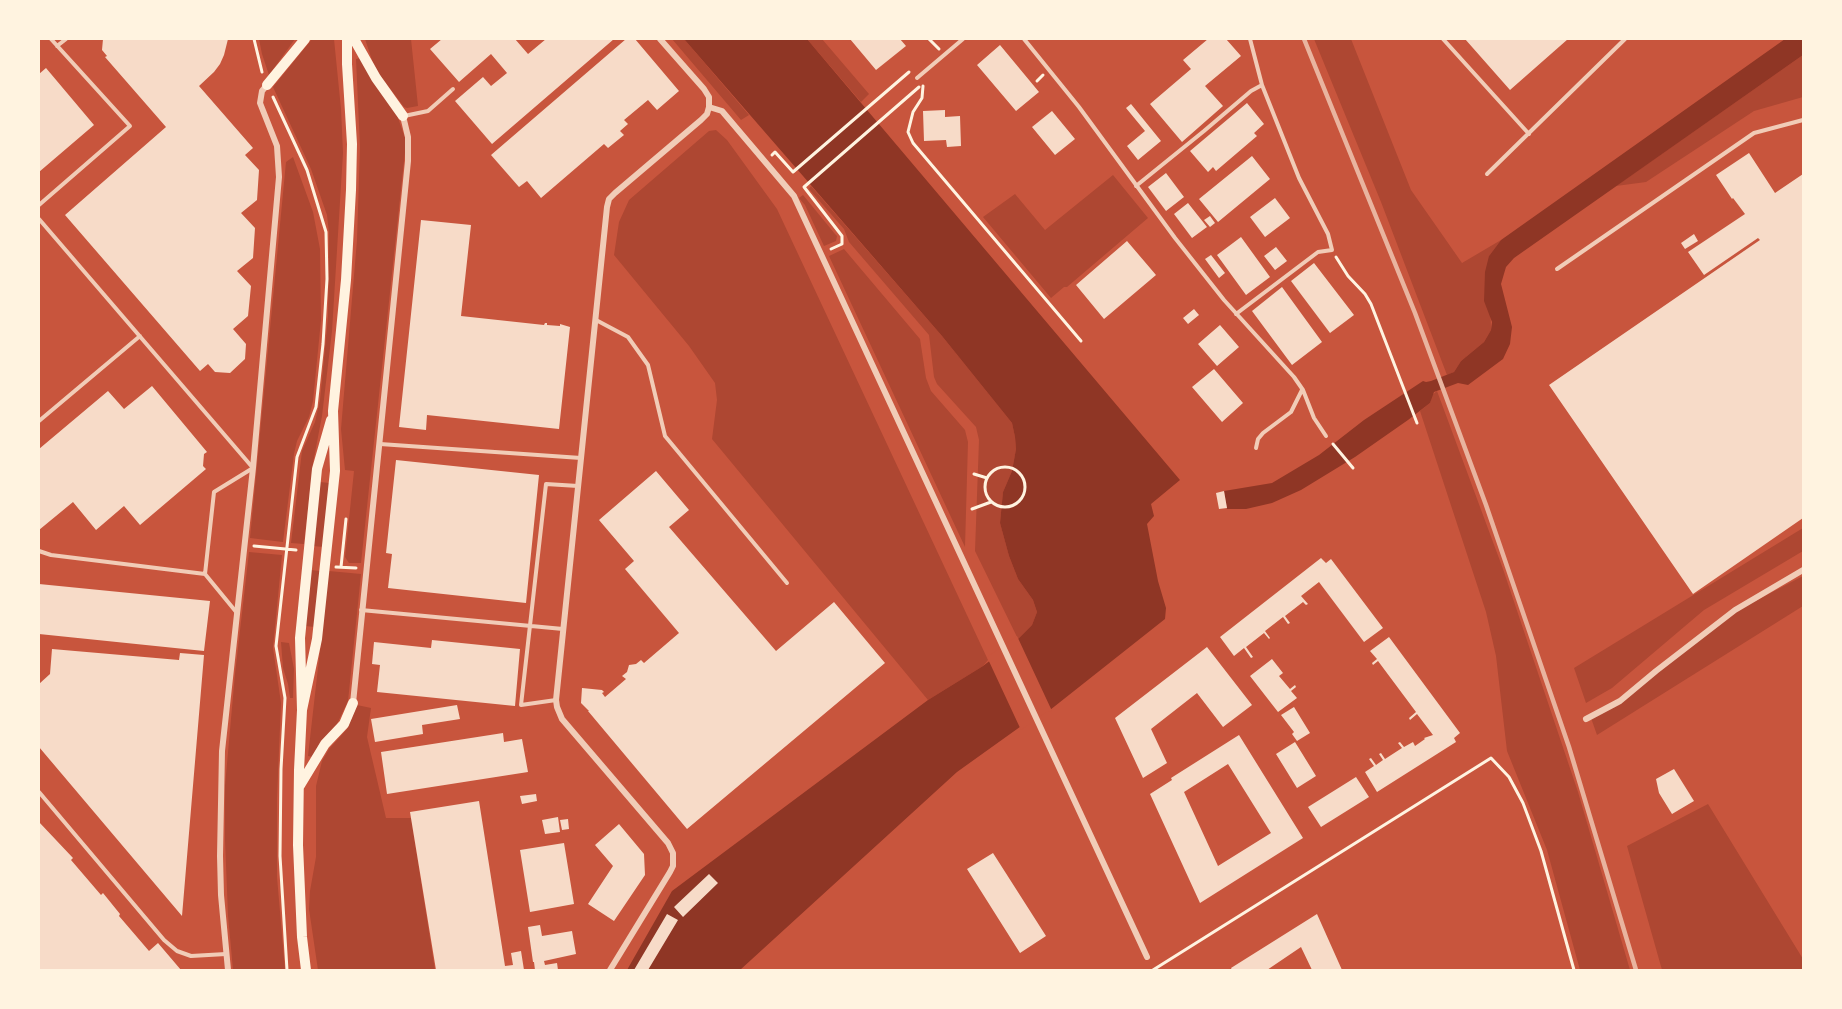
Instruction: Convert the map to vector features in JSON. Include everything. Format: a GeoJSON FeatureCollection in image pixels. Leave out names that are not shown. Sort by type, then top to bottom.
{"type":"FeatureCollection","features":[{"type":"Feature","properties":{"kind":"main road"},"geometry":{"type":"LineString","coordinates":[[267,85],[305,39]]}},
{"type":"Feature","properties":{"kind":"main road"},"geometry":{"type":"LineString","coordinates":[[340,39],[347,64]]}},
{"type":"Feature","properties":{"kind":"main road"},"geometry":{"type":"LineString","coordinates":[[302,710],[317,639],[335,471],[333,411],[346,280],[351,190],[348,39]]}},
{"type":"Feature","properties":{"kind":"main road"},"geometry":{"type":"LineString","coordinates":[[354,39],[376,78],[403,116]]}},
{"type":"Feature","properties":{"kind":"main road"},"geometry":{"type":"LineString","coordinates":[[306,970],[297,845],[302,710],[300,638],[317,469],[333,411]]}},
{"type":"Feature","properties":{"kind":"main road"},"geometry":{"type":"LineString","coordinates":[[299,787],[325,744],[344,724],[353,703]]}},
{"type":"Feature","properties":{"kind":"street"},"geometry":{"type":"LineString","coordinates":[[610,970],[670,872],[673,866],[673,853],[668,843],[562,719],[556,707],[556,700],[605,219],[609,199],[701,120],[707,114],[709,106],[709,97],[704,89],[660,39]]}},
{"type":"Feature","properties":{"kind":"street"},"geometry":{"type":"LineString","coordinates":[[228,970],[221,894],[222,751],[254,468],[279,177],[277,146],[260,103],[262,91],[267,85]]}},
{"type":"Feature","properties":{"kind":"street"},"geometry":{"type":"LineString","coordinates":[[709,106],[722,111],[794,196],[1147,957]]}},
{"type":"Feature","properties":{"kind":"street"},"geometry":{"type":"LineString","coordinates":[[353,703],[408,161],[408,137],[403,116]]}},
{"type":"Feature","properties":{"kind":"street"},"geometry":{"type":"LineString","coordinates":[[1586,719],[1620,701],[1736,610],[1803,570]]}},
{"type":"Feature","properties":{"kind":"lane"},"geometry":{"type":"LineString","coordinates":[[39,205],[130,126],[51,39]]}},
{"type":"Feature","properties":{"kind":"lane"},"geometry":{"type":"LineString","coordinates":[[57,46],[66,39]]}},
{"type":"Feature","properties":{"kind":"lane"},"geometry":{"type":"LineString","coordinates":[[917,78],[963,39]]}},
{"type":"Feature","properties":{"kind":"lane"},"geometry":{"type":"LineString","coordinates":[[1024,39],[1079,107],[1136,186],[1236,314],[1282,364],[1302,390],[1314,418],[1326,436]]}},
{"type":"Feature","properties":{"kind":"lane"},"geometry":{"type":"LineString","coordinates":[[1236,314],[1318,252],[1332,250],[1328,234],[1299,178],[1262,85],[1250,39]]}},
{"type":"Feature","properties":{"kind":"lane"},"geometry":{"type":"LineString","coordinates":[[1443,39],[1528,134]]}},
{"type":"Feature","properties":{"kind":"lane"},"geometry":{"type":"LineString","coordinates":[[1487,174],[1625,39]]}},
{"type":"Feature","properties":{"kind":"lane"},"geometry":{"type":"LineString","coordinates":[[1136,186],[1251,91],[1262,85]]}},
{"type":"Feature","properties":{"kind":"lane"},"geometry":{"type":"LineString","coordinates":[[403,116],[428,111],[453,89]]}},
{"type":"Feature","properties":{"kind":"lane"},"geometry":{"type":"LineString","coordinates":[[1557,269],[1754,133],[1803,120]]}},
{"type":"Feature","properties":{"kind":"lane"},"geometry":{"type":"LineString","coordinates":[[39,219],[254,468],[214,492],[205,574]]}},
{"type":"Feature","properties":{"kind":"lane"},"geometry":{"type":"LineString","coordinates":[[595,320],[628,337],[648,365],[665,436],[787,583]]}},
{"type":"Feature","properties":{"kind":"lane"},"geometry":{"type":"LineString","coordinates":[[39,421],[140,336]]}},
{"type":"Feature","properties":{"kind":"lane"},"geometry":{"type":"LineString","coordinates":[[1256,448],[1258,439],[1263,433],[1291,412],[1302,390]]}},
{"type":"Feature","properties":{"kind":"lane"},"geometry":{"type":"LineString","coordinates":[[380,444],[581,458]]}},
{"type":"Feature","properties":{"kind":"lane"},"geometry":{"type":"LineString","coordinates":[[556,700],[521,705],[546,484],[578,486]]}},
{"type":"Feature","properties":{"kind":"lane"},"geometry":{"type":"LineString","coordinates":[[39,551],[51,555],[205,574],[237,613]]}},
{"type":"Feature","properties":{"kind":"lane"},"geometry":{"type":"LineString","coordinates":[[362,610],[563,629]]}},
{"type":"Feature","properties":{"kind":"lane"},"geometry":{"type":"LineString","coordinates":[[39,792],[164,940],[177,951],[191,956],[226,954]]}},
{"type":"Feature","properties":{"kind":"path"},"geometry":{"type":"LineString","coordinates":[[254,39],[267,85],[307,170],[326,232],[327,279],[316,407],[297,457],[276,646],[285,698],[280,856],[287,970]]}},
{"type":"Feature","properties":{"kind":"path"},"geometry":{"type":"LineString","coordinates":[[776,152],[793,172],[910,70],[917,78]]}},
{"type":"Feature","properties":{"kind":"path"},"geometry":{"type":"LineString","coordinates":[[922,85],[924,90],[922,98],[913,112],[908,132],[913,143],[1081,341]]}},
{"type":"Feature","properties":{"kind":"path"},"geometry":{"type":"LineString","coordinates":[[820,253],[842,244],[843,238],[804,187],[915,91]]}},
{"type":"Feature","properties":{"kind":"path"},"geometry":{"type":"LineString","coordinates":[[1332,250],[1342,268],[1371,304],[1417,423]]}},
{"type":"Feature","properties":{"kind":"path"},"geometry":{"type":"LineString","coordinates":[[1326,436],[1353,468]]}},
{"type":"Feature","properties":{"kind":"path"},"geometry":{"type":"LineString","coordinates":[[972,509],[991,502],[1003,507],[1016,504],[1021,500],[1025,487],[1021,475],[1010,468],[997,469],[987,478],[986,490],[991,502]]}},
{"type":"Feature","properties":{"kind":"path"},"geometry":{"type":"LineString","coordinates":[[974,474],[987,478]]}},
{"type":"Feature","properties":{"kind":"path"},"geometry":{"type":"LineString","coordinates":[[341,567],[346,519]]}},
{"type":"Feature","properties":{"kind":"path"},"geometry":{"type":"LineString","coordinates":[[1153,970],[1491,758],[1509,777],[1541,851],[1574,970]]}},
{"type":"Feature","properties":{"kind":"shaded area"},"geometry":{"type":"Polygon","coordinates":[[[259,39],[295,39],[269,75],[262,54],[259,39]]]}},
{"type":"Feature","properties":{"kind":"shaded area"},"geometry":{"type":"Polygon","coordinates":[[[312,39],[334,39],[343,153],[332,331],[304,544],[291,543],[302,451],[315,422],[320,400],[328,317],[329,233],[327,215],[311,169],[273,87],[312,39]]]}},
{"type":"Feature","properties":{"kind":"shaded area"},"geometry":{"type":"Polygon","coordinates":[[[365,39],[411,39],[418,106],[404,107],[379,74],[365,39]]]}},
{"type":"Feature","properties":{"kind":"shaded area"},"geometry":{"type":"Polygon","coordinates":[[[672,39],[684,39],[749,115],[741,120],[672,39]]]}},
{"type":"Feature","properties":{"kind":"shaded area"},"geometry":{"type":"Polygon","coordinates":[[[684,39],[807,39],[1180,480],[1151,504],[1154,516],[1147,524],[1158,581],[1166,608],[1165,619],[1050,710],[1045,709],[957,772],[740,970],[627,970],[672,891],[928,700],[983,666],[1032,625],[1037,612],[1033,600],[1018,579],[1000,523],[1003,492],[1012,471],[1016,449],[1012,423],[942,336],[684,39]]]}},
{"type":"Feature","properties":{"kind":"shaded area"},"geometry":{"type":"Polygon","coordinates":[[[807,39],[822,39],[869,94],[861,102],[807,39]]]}},
{"type":"Feature","properties":{"kind":"shaded area"},"geometry":{"type":"Polygon","coordinates":[[[1314,39],[1351,39],[1411,190],[1462,263],[1501,240],[1489,256],[1491,330],[1484,342],[1461,361],[1454,372],[1447,375],[1381,202],[1314,39]]]}},
{"type":"Feature","properties":{"kind":"shaded area"},"geometry":{"type":"Polygon","coordinates":[[[1785,39],[1803,39],[1803,55],[1514,258],[1506,267],[1501,284],[1512,327],[1510,344],[1503,359],[1468,385],[1458,383],[1434,392],[1430,403],[1408,420],[1355,457],[1301,490],[1272,503],[1246,509],[1227,509],[1224,491],[1272,483],[1319,455],[1364,420],[1423,381],[1431,381],[1454,372],[1461,361],[1484,342],[1491,330],[1492,322],[1484,301],[1485,272],[1489,256],[1501,240],[1785,39]]]}},
{"type":"Feature","properties":{"kind":"shaded area"},"geometry":{"type":"Polygon","coordinates":[[[1803,55],[1803,97],[1754,111],[1646,182],[1616,186],[1803,55]]]}},
{"type":"Feature","properties":{"kind":"shaded area"},"geometry":{"type":"Polygon","coordinates":[[[360,58],[396,112],[405,138],[405,152],[361,563],[349,563],[345,557],[354,471],[345,470],[341,429],[357,240],[360,147],[356,59],[360,58]]]}},
{"type":"Feature","properties":{"kind":"shaded area"},"geometry":{"type":"Polygon","coordinates":[[[716,130],[727,140],[777,209],[988,660],[983,666],[928,700],[712,439],[717,400],[715,383],[689,346],[614,255],[619,222],[629,200],[709,131],[716,130]]]}},
{"type":"Feature","properties":{"kind":"shaded area"},"geometry":{"type":"Polygon","coordinates":[[[293,157],[313,212],[320,249],[321,320],[313,401],[294,454],[283,542],[250,538],[286,162],[293,157]]]}},
{"type":"Feature","properties":{"kind":"shaded area"},"geometry":{"type":"Polygon","coordinates":[[[1113,175],[1148,218],[1051,298],[983,217],[1015,194],[1045,230],[1113,175]]]}},
{"type":"Feature","properties":{"kind":"shaded area"},"geometry":{"type":"Polygon","coordinates":[[[811,186],[942,336],[1012,423],[1016,449],[1012,471],[1003,492],[1000,523],[1018,579],[1033,600],[1037,612],[1032,625],[1018,639],[975,551],[979,440],[976,427],[937,384],[934,377],[929,335],[849,242],[844,229],[809,189],[811,186]]]}},
{"type":"Feature","properties":{"kind":"shaded area"},"geometry":{"type":"Polygon","coordinates":[[[803,195],[837,236],[836,241],[824,246],[805,205],[799,198],[803,195]]]}},
{"type":"Feature","properties":{"kind":"shaded area"},"geometry":{"type":"Polygon","coordinates":[[[844,249],[920,339],[926,378],[931,391],[965,430],[968,442],[965,547],[829,256],[844,249]]]}},
{"type":"Feature","properties":{"kind":"shaded area"},"geometry":{"type":"Polygon","coordinates":[[[1437,391],[1503,569],[1578,792],[1630,970],[1580,970],[1547,850],[1507,751],[1496,656],[1486,612],[1420,411],[1430,403],[1432,395],[1437,391]]]}},
{"type":"Feature","properties":{"kind":"shaded area"},"geometry":{"type":"Polygon","coordinates":[[[320,482],[329,483],[323,547],[313,546],[320,482]]]}},
{"type":"Feature","properties":{"kind":"shaded area"},"geometry":{"type":"Polygon","coordinates":[[[1803,528],[1803,551],[1704,610],[1612,688],[1586,703],[1574,668],[1803,528]]]}},
{"type":"Feature","properties":{"kind":"shaded area"},"geometry":{"type":"Polygon","coordinates":[[[249,552],[282,555],[273,648],[281,703],[277,798],[277,877],[285,970],[233,970],[228,915],[225,786],[249,552]]]}},
{"type":"Feature","properties":{"kind":"shaded area"},"geometry":{"type":"Polygon","coordinates":[[[311,570],[320,571],[315,627],[305,626],[311,570]]]}},
{"type":"Feature","properties":{"kind":"shaded area"},"geometry":{"type":"Polygon","coordinates":[[[329,571],[361,574],[348,701],[337,724],[320,742],[313,757],[308,756],[329,571]]]}},
{"type":"Feature","properties":{"kind":"shaded area"},"geometry":{"type":"Polygon","coordinates":[[[1803,576],[1803,606],[1597,735],[1591,718],[1612,706],[1740,609],[1803,576]]]}},
{"type":"Feature","properties":{"kind":"shaded area"},"geometry":{"type":"Polygon","coordinates":[[[281,642],[289,643],[294,669],[293,698],[290,698],[283,668],[281,642]]]}},
{"type":"Feature","properties":{"kind":"shaded area"},"geometry":{"type":"Polygon","coordinates":[[[357,705],[371,708],[367,737],[386,818],[411,818],[435,970],[318,970],[309,909],[316,857],[316,786],[322,761],[329,749],[347,729],[357,705]]]}},
{"type":"Feature","properties":{"kind":"shaded area"},"geometry":{"type":"Polygon","coordinates":[[[1708,804],[1803,959],[1803,970],[1662,970],[1627,846],[1708,804]]]}},
{"type":"Feature","properties":{"kind":"pier"},"geometry":{"type":"Polygon","coordinates":[[[1017,636],[1052,711],[1046,712],[1021,730],[987,657],[1017,636]]]}},
{"type":"Feature","properties":{"kind":"building"},"geometry":{"type":"Polygon","coordinates":[[[103,39],[228,39],[220,64],[199,86],[253,148],[245,155],[259,170],[257,200],[241,213],[255,228],[253,258],[237,271],[251,286],[248,316],[233,329],[246,344],[245,359],[230,373],[215,372],[208,364],[200,371],[65,215],[166,127],[105,57],[107,56],[102,50],[103,39]]]}},
{"type":"Feature","properties":{"kind":"building"},"geometry":{"type":"Polygon","coordinates":[[[442,39],[515,39],[528,54],[546,39],[614,39],[492,144],[455,101],[483,77],[491,86],[507,73],[491,54],[459,82],[430,49],[442,39]]]}},
{"type":"Feature","properties":{"kind":"building"},"geometry":{"type":"Polygon","coordinates":[[[626,39],[635,39],[679,91],[657,110],[648,100],[624,120],[628,124],[620,131],[624,135],[608,148],[604,144],[541,198],[527,181],[519,187],[491,155],[626,39]]]}},
{"type":"Feature","properties":{"kind":"building"},"geometry":{"type":"Polygon","coordinates":[[[850,39],[900,39],[906,46],[876,70],[850,39]]]}},
{"type":"Feature","properties":{"kind":"building"},"geometry":{"type":"Polygon","coordinates":[[[1208,39],[1226,39],[1241,56],[1205,86],[1223,106],[1182,142],[1150,104],[1191,69],[1183,60],[1208,39]]]}},
{"type":"Feature","properties":{"kind":"building"},"geometry":{"type":"Polygon","coordinates":[[[1465,39],[1568,39],[1510,90],[1465,39]]]}},
{"type":"Feature","properties":{"kind":"building"},"geometry":{"type":"Polygon","coordinates":[[[1000,45],[1039,92],[1016,111],[977,65],[1000,45]]]}},
{"type":"Feature","properties":{"kind":"building"},"geometry":{"type":"Polygon","coordinates":[[[46,68],[94,125],[39,172],[39,74],[46,68]]]}},
{"type":"Feature","properties":{"kind":"building"},"geometry":{"type":"Polygon","coordinates":[[[1247,103],[1264,124],[1254,133],[1257,136],[1216,171],[1213,167],[1208,172],[1190,151],[1247,103]]]}},
{"type":"Feature","properties":{"kind":"building"},"geometry":{"type":"Polygon","coordinates":[[[1131,104],[1161,141],[1138,160],[1127,146],[1145,131],[1126,108],[1131,104]]]}},
{"type":"Feature","properties":{"kind":"building"},"geometry":{"type":"Polygon","coordinates":[[[945,110],[945,117],[960,116],[961,146],[947,147],[946,140],[924,141],[923,111],[945,110]]]}},
{"type":"Feature","properties":{"kind":"building"},"geometry":{"type":"Polygon","coordinates":[[[1052,111],[1075,139],[1055,155],[1032,127],[1052,111]]]}},
{"type":"Feature","properties":{"kind":"building"},"geometry":{"type":"Polygon","coordinates":[[[1749,153],[1775,193],[1803,174],[1803,518],[1693,594],[1549,385],[1760,240],[1758,238],[1704,275],[1688,252],[1745,214],[1716,175],[1749,153]]]}},
{"type":"Feature","properties":{"kind":"building"},"geometry":{"type":"Polygon","coordinates":[[[1252,156],[1270,179],[1218,222],[1199,199],[1252,156]]]}},
{"type":"Feature","properties":{"kind":"building"},"geometry":{"type":"Polygon","coordinates":[[[1166,173],[1184,197],[1166,211],[1148,187],[1166,173]]]}},
{"type":"Feature","properties":{"kind":"building"},"geometry":{"type":"Polygon","coordinates":[[[1275,198],[1290,218],[1265,237],[1250,217],[1275,198]]]}},
{"type":"Feature","properties":{"kind":"building"},"geometry":{"type":"Polygon","coordinates":[[[1188,203],[1207,227],[1192,238],[1174,214],[1188,203]]]}},
{"type":"Feature","properties":{"kind":"building"},"geometry":{"type":"Polygon","coordinates":[[[1210,216],[1215,223],[1210,227],[1204,220],[1210,216]]]}},
{"type":"Feature","properties":{"kind":"building"},"geometry":{"type":"Polygon","coordinates":[[[421,220],[471,225],[461,316],[544,325],[547,323],[547,325],[560,326],[560,324],[570,327],[559,429],[427,415],[426,430],[399,427],[421,220]]]}},
{"type":"Feature","properties":{"kind":"building"},"geometry":{"type":"Polygon","coordinates":[[[1694,234],[1698,241],[1685,249],[1681,243],[1694,234]]]}},
{"type":"Feature","properties":{"kind":"building"},"geometry":{"type":"Polygon","coordinates":[[[1241,237],[1270,277],[1246,295],[1217,255],[1241,237]]]}},
{"type":"Feature","properties":{"kind":"building"},"geometry":{"type":"Polygon","coordinates":[[[1127,241],[1156,275],[1104,319],[1076,285],[1127,241]]]}},
{"type":"Feature","properties":{"kind":"building"},"geometry":{"type":"Polygon","coordinates":[[[1276,247],[1287,261],[1275,270],[1264,256],[1276,247]]]}},
{"type":"Feature","properties":{"kind":"building"},"geometry":{"type":"Polygon","coordinates":[[[1211,255],[1225,273],[1219,278],[1205,259],[1211,255]]]}},
{"type":"Feature","properties":{"kind":"building"},"geometry":{"type":"Polygon","coordinates":[[[1314,263],[1354,315],[1330,333],[1291,281],[1314,263]]]}},
{"type":"Feature","properties":{"kind":"building"},"geometry":{"type":"Polygon","coordinates":[[[1282,287],[1322,342],[1292,365],[1252,311],[1282,287]]]}},
{"type":"Feature","properties":{"kind":"building"},"geometry":{"type":"Polygon","coordinates":[[[1194,309],[1199,315],[1188,324],[1183,318],[1194,309]]]}},
{"type":"Feature","properties":{"kind":"building"},"geometry":{"type":"Polygon","coordinates":[[[1220,325],[1239,347],[1217,366],[1198,344],[1220,325]]]}},
{"type":"Feature","properties":{"kind":"building"},"geometry":{"type":"Polygon","coordinates":[[[1214,369],[1243,403],[1222,422],[1192,387],[1214,369]]]}},
{"type":"Feature","properties":{"kind":"building"},"geometry":{"type":"Polygon","coordinates":[[[152,386],[207,452],[204,454],[203,466],[206,469],[140,525],[124,506],[96,530],[73,502],[39,530],[39,449],[108,391],[124,409],[152,386]]]}},
{"type":"Feature","properties":{"kind":"building"},"geometry":{"type":"Polygon","coordinates":[[[396,460],[539,475],[526,603],[388,588],[392,554],[386,553],[396,460]]]}},
{"type":"Feature","properties":{"kind":"building"},"geometry":{"type":"Polygon","coordinates":[[[656,471],[689,510],[669,527],[776,651],[834,602],[885,663],[687,829],[581,703],[582,688],[602,690],[605,697],[626,679],[622,676],[627,672],[629,665],[641,660],[644,663],[679,633],[625,569],[634,561],[599,520],[656,471]]]}},
{"type":"Feature","properties":{"kind":"building"},"geometry":{"type":"Polygon","coordinates":[[[1224,491],[1227,508],[1219,509],[1216,493],[1224,491]]]}},
{"type":"Feature","properties":{"kind":"building"},"geometry":{"type":"Polygon","coordinates":[[[1321,558],[1326,563],[1331,559],[1383,628],[1364,642],[1319,582],[1301,596],[1308,604],[1303,602],[1285,616],[1290,623],[1288,624],[1283,617],[1265,631],[1269,639],[1264,633],[1246,647],[1253,657],[1251,658],[1244,648],[1234,656],[1220,637],[1321,558]]]}},
{"type":"Feature","properties":{"kind":"building"},"geometry":{"type":"Polygon","coordinates":[[[39,584],[210,601],[204,651],[39,634],[39,584]]]}},
{"type":"Feature","properties":{"kind":"building"},"geometry":{"type":"Polygon","coordinates":[[[1389,637],[1460,733],[1454,738],[1456,742],[1377,792],[1365,772],[1374,766],[1369,759],[1371,758],[1376,765],[1383,760],[1379,754],[1381,753],[1385,759],[1402,748],[1398,743],[1400,742],[1404,747],[1413,742],[1415,746],[1424,738],[1433,735],[1417,714],[1410,720],[1409,718],[1416,712],[1378,661],[1373,665],[1372,663],[1377,659],[1370,651],[1389,637]]]}},
{"type":"Feature","properties":{"kind":"building"},"geometry":{"type":"Polygon","coordinates":[[[432,640],[520,649],[515,706],[377,692],[380,665],[372,664],[374,642],[431,648],[432,640]]]}},
{"type":"Feature","properties":{"kind":"building"},"geometry":{"type":"Polygon","coordinates":[[[1207,647],[1252,705],[1223,727],[1197,693],[1151,729],[1167,763],[1143,778],[1115,718],[1207,647]]]}},
{"type":"Feature","properties":{"kind":"building"},"geometry":{"type":"Polygon","coordinates":[[[52,649],[179,660],[180,653],[204,655],[182,916],[39,747],[39,684],[50,674],[52,649]]]}},
{"type":"Feature","properties":{"kind":"building"},"geometry":{"type":"Polygon","coordinates":[[[1272,659],[1283,673],[1279,676],[1290,689],[1295,685],[1296,687],[1291,691],[1297,698],[1278,712],[1250,676],[1272,659]]]}},
{"type":"Feature","properties":{"kind":"building"},"geometry":{"type":"Polygon","coordinates":[[[457,705],[460,719],[422,725],[423,734],[375,742],[371,719],[457,705]]]}},
{"type":"Feature","properties":{"kind":"building"},"geometry":{"type":"Polygon","coordinates":[[[1294,707],[1310,733],[1297,741],[1292,734],[1294,732],[1281,715],[1294,707]]]}},
{"type":"Feature","properties":{"kind":"building"},"geometry":{"type":"Polygon","coordinates":[[[503,733],[504,742],[522,739],[528,772],[387,794],[381,752],[503,733]]]}},
{"type":"Feature","properties":{"kind":"building"},"geometry":{"type":"Polygon","coordinates":[[[1239,735],[1303,838],[1200,903],[1150,794],[1172,780],[1171,778],[1239,735]],[[1228,764],[1184,792],[1218,866],[1271,833],[1228,764]]]}},
{"type":"Feature","properties":{"kind":"building"},"geometry":{"type":"Polygon","coordinates":[[[1295,742],[1316,776],[1297,788],[1276,754],[1295,742]]]}},
{"type":"Feature","properties":{"kind":"building"},"geometry":{"type":"Polygon","coordinates":[[[1674,769],[1694,801],[1672,814],[1659,793],[1656,779],[1674,769]]]}},
{"type":"Feature","properties":{"kind":"building"},"geometry":{"type":"Polygon","coordinates":[[[1356,777],[1369,797],[1321,827],[1308,807],[1356,777]]]}},
{"type":"Feature","properties":{"kind":"building"},"geometry":{"type":"Polygon","coordinates":[[[536,794],[537,801],[522,804],[520,796],[536,794]]]}},
{"type":"Feature","properties":{"kind":"building"},"geometry":{"type":"Polygon","coordinates":[[[479,801],[505,966],[513,965],[511,953],[521,951],[524,970],[436,970],[410,812],[479,801]]]}},
{"type":"Feature","properties":{"kind":"building"},"geometry":{"type":"Polygon","coordinates":[[[558,817],[560,832],[545,834],[542,820],[558,817]]]}},
{"type":"Feature","properties":{"kind":"building"},"geometry":{"type":"Polygon","coordinates":[[[568,819],[569,829],[562,830],[560,820],[568,819]]]}},
{"type":"Feature","properties":{"kind":"building"},"geometry":{"type":"Polygon","coordinates":[[[39,822],[73,858],[71,860],[101,895],[103,893],[149,951],[158,943],[181,970],[39,970],[39,822]]]}},
{"type":"Feature","properties":{"kind":"building"},"geometry":{"type":"Polygon","coordinates":[[[619,824],[644,854],[645,875],[614,921],[588,904],[613,866],[595,845],[619,824]]]}},
{"type":"Feature","properties":{"kind":"building"},"geometry":{"type":"Polygon","coordinates":[[[564,843],[574,904],[530,912],[520,850],[564,843]]]}},
{"type":"Feature","properties":{"kind":"building"},"geometry":{"type":"Polygon","coordinates":[[[993,853],[1046,936],[1020,953],[967,869],[993,853]]]}},
{"type":"Feature","properties":{"kind":"building"},"geometry":{"type":"Polygon","coordinates":[[[709,874],[718,883],[683,917],[674,907],[709,874]]]}},
{"type":"Feature","properties":{"kind":"building"},"geometry":{"type":"Polygon","coordinates":[[[667,914],[678,920],[648,970],[634,970],[667,914]]]}},
{"type":"Feature","properties":{"kind":"building"},"geometry":{"type":"Polygon","coordinates":[[[1317,914],[1342,970],[1312,970],[1301,947],[1267,970],[1232,970],[1231,968],[1317,914]]]}},
{"type":"Feature","properties":{"kind":"building"},"geometry":{"type":"Polygon","coordinates":[[[540,925],[542,936],[572,931],[576,954],[544,961],[545,965],[557,963],[558,970],[535,970],[528,927],[540,925]]]}},
{"type":"Feature","properties":{"kind":"railway"},"geometry":{"type":"LineString","coordinates":[[1304,39],[1415,313],[1486,505],[1569,747],[1636,970]]}}]}
